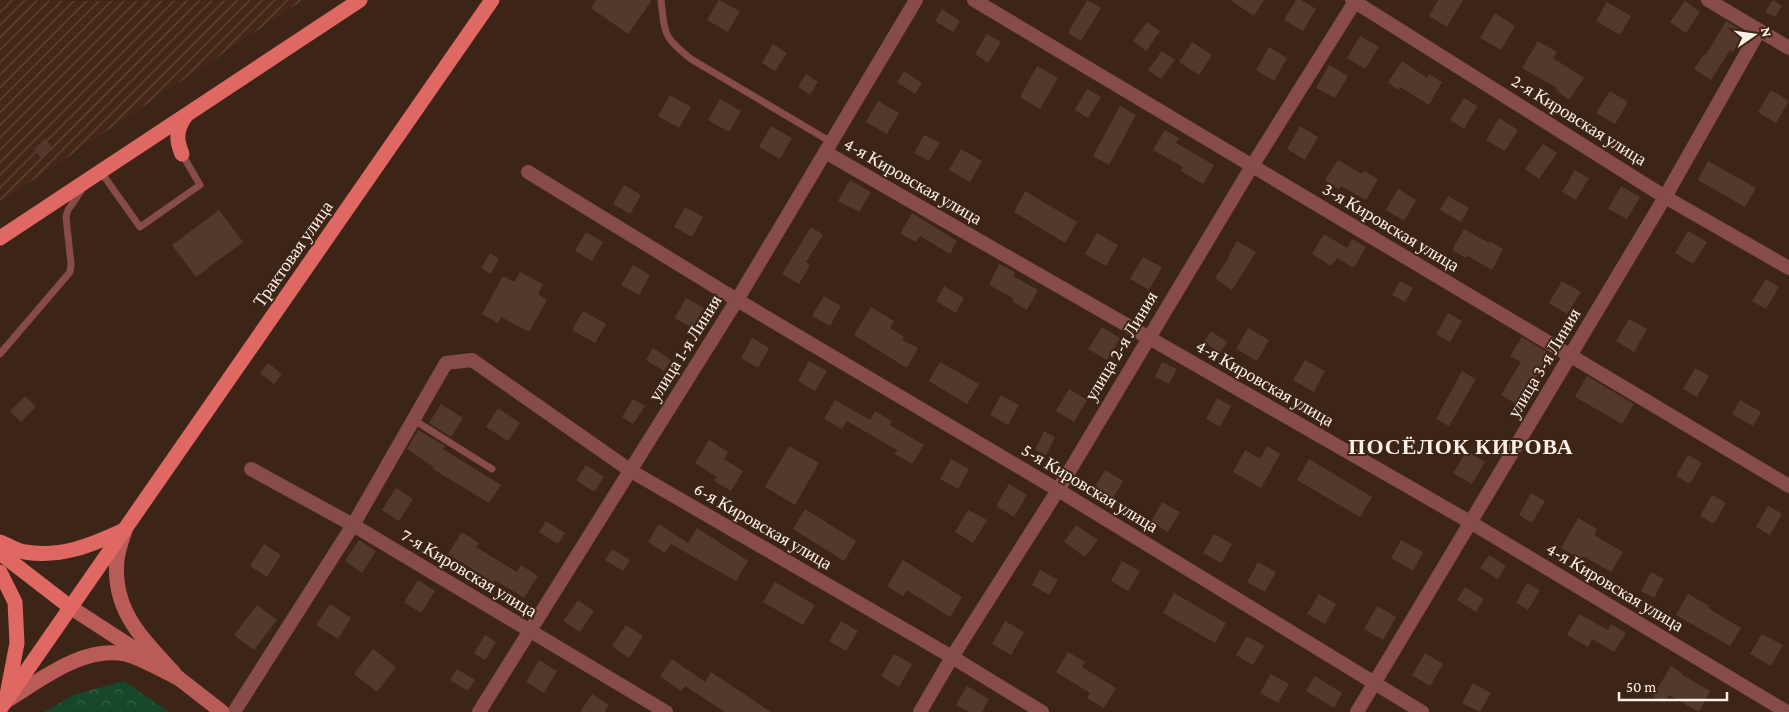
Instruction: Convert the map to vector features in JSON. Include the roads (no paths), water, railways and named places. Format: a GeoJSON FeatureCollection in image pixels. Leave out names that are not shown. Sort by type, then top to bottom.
{"type":"FeatureCollection","features":[{"type":"Feature","properties":{"kind":"main road"},"geometry":{"type":"LineString","coordinates":[[0,238],[360,0]]}},
{"type":"Feature","properties":{"kind":"main road","name":"Трактовая улица"},"geometry":{"type":"LineString","coordinates":[[3,705],[492,0]]}},
{"type":"Feature","properties":{"kind":"main road"},"geometry":{"type":"LineString","coordinates":[[182,154],[177,133],[180,124],[187,114]]}},
{"type":"Feature","properties":{"kind":"main road"},"geometry":{"type":"LineString","coordinates":[[0,542],[24,552],[66,552],[96,543],[125,530]]}},
{"type":"Feature","properties":{"kind":"main road"},"geometry":{"type":"LineString","coordinates":[[125,530],[117,560],[118,583],[125,612],[138,635],[178,678]]}},
{"type":"Feature","properties":{"kind":"main road"},"geometry":{"type":"LineString","coordinates":[[0,553],[70,606],[178,678],[222,712]]}},
{"type":"Feature","properties":{"kind":"main road"},"geometry":{"type":"LineString","coordinates":[[0,572],[16,602],[17,643],[3,705]]}},
{"type":"Feature","properties":{"kind":"main road"},"geometry":{"type":"LineString","coordinates":[[3,705],[62,668],[82,658],[107,653],[126,654],[178,678]]}},
{"type":"Feature","properties":{"kind":"street","name":"улица 1-я Линия"},"geometry":{"type":"LineString","coordinates":[[479,712],[737,300],[916,0]]}},
{"type":"Feature","properties":{"kind":"street","name":"3-я Кировская улица"},"geometry":{"type":"LineString","coordinates":[[974,0],[1789,486]]}},
{"type":"Feature","properties":{"kind":"street"},"geometry":{"type":"LineString","coordinates":[[1708,0],[1789,48]]}},
{"type":"Feature","properties":{"kind":"street","name":"улица 2-я Линия"},"geometry":{"type":"LineString","coordinates":[[920,712],[952,657],[1058,490],[1148,337],[1355,1]]}},
{"type":"Feature","properties":{"kind":"street","name":"2-я Кировская улица"},"geometry":{"type":"LineString","coordinates":[[1355,1],[1666,197],[1789,268]]}},
{"type":"Feature","properties":{"kind":"street","name":"улица 3-я Линия"},"geometry":{"type":"LineString","coordinates":[[1357,712],[1666,197],[1759,31]]}},
{"type":"Feature","properties":{"kind":"street","name":"4-я Кировская улица"},"geometry":{"type":"LineString","coordinates":[[828,147],[1148,337],[1470,522],[1787,712]]}},
{"type":"Feature","properties":{"kind":"street","name":"5-я Кировская улица"},"geometry":{"type":"LineString","coordinates":[[528,172],[737,300],[1058,490],[1422,712]]}},
{"type":"Feature","properties":{"kind":"street","name":"6-я Кировская улица"},"geometry":{"type":"LineString","coordinates":[[414,420],[446,363],[472,360],[631,471],[952,657],[1042,712]]}},
{"type":"Feature","properties":{"kind":"street"},"geometry":{"type":"LineString","coordinates":[[234,712],[353,525],[414,420]]}},
{"type":"Feature","properties":{"kind":"street","name":"7-я Кировская улица"},"geometry":{"type":"LineString","coordinates":[[251,469],[353,525],[666,712]]}},
{"type":"Feature","properties":{"kind":"lane"},"geometry":{"type":"LineString","coordinates":[[662,0],[664,30],[673,45],[691,59],[828,147]]}},
{"type":"Feature","properties":{"kind":"lane"},"geometry":{"type":"LineString","coordinates":[[0,354],[70,272],[71,264],[66,217],[76,196],[100,171],[140,227],[200,185],[182,154]]}},
{"type":"Feature","properties":{"kind":"lane"},"geometry":{"type":"LineString","coordinates":[[414,420],[492,469]]}},
{"type":"Feature","properties":{"kind":"district","name":"ПОСЁЛОК КИРОВА"},"geometry":{"type":"Point","coordinates":[1461,446]}}]}
